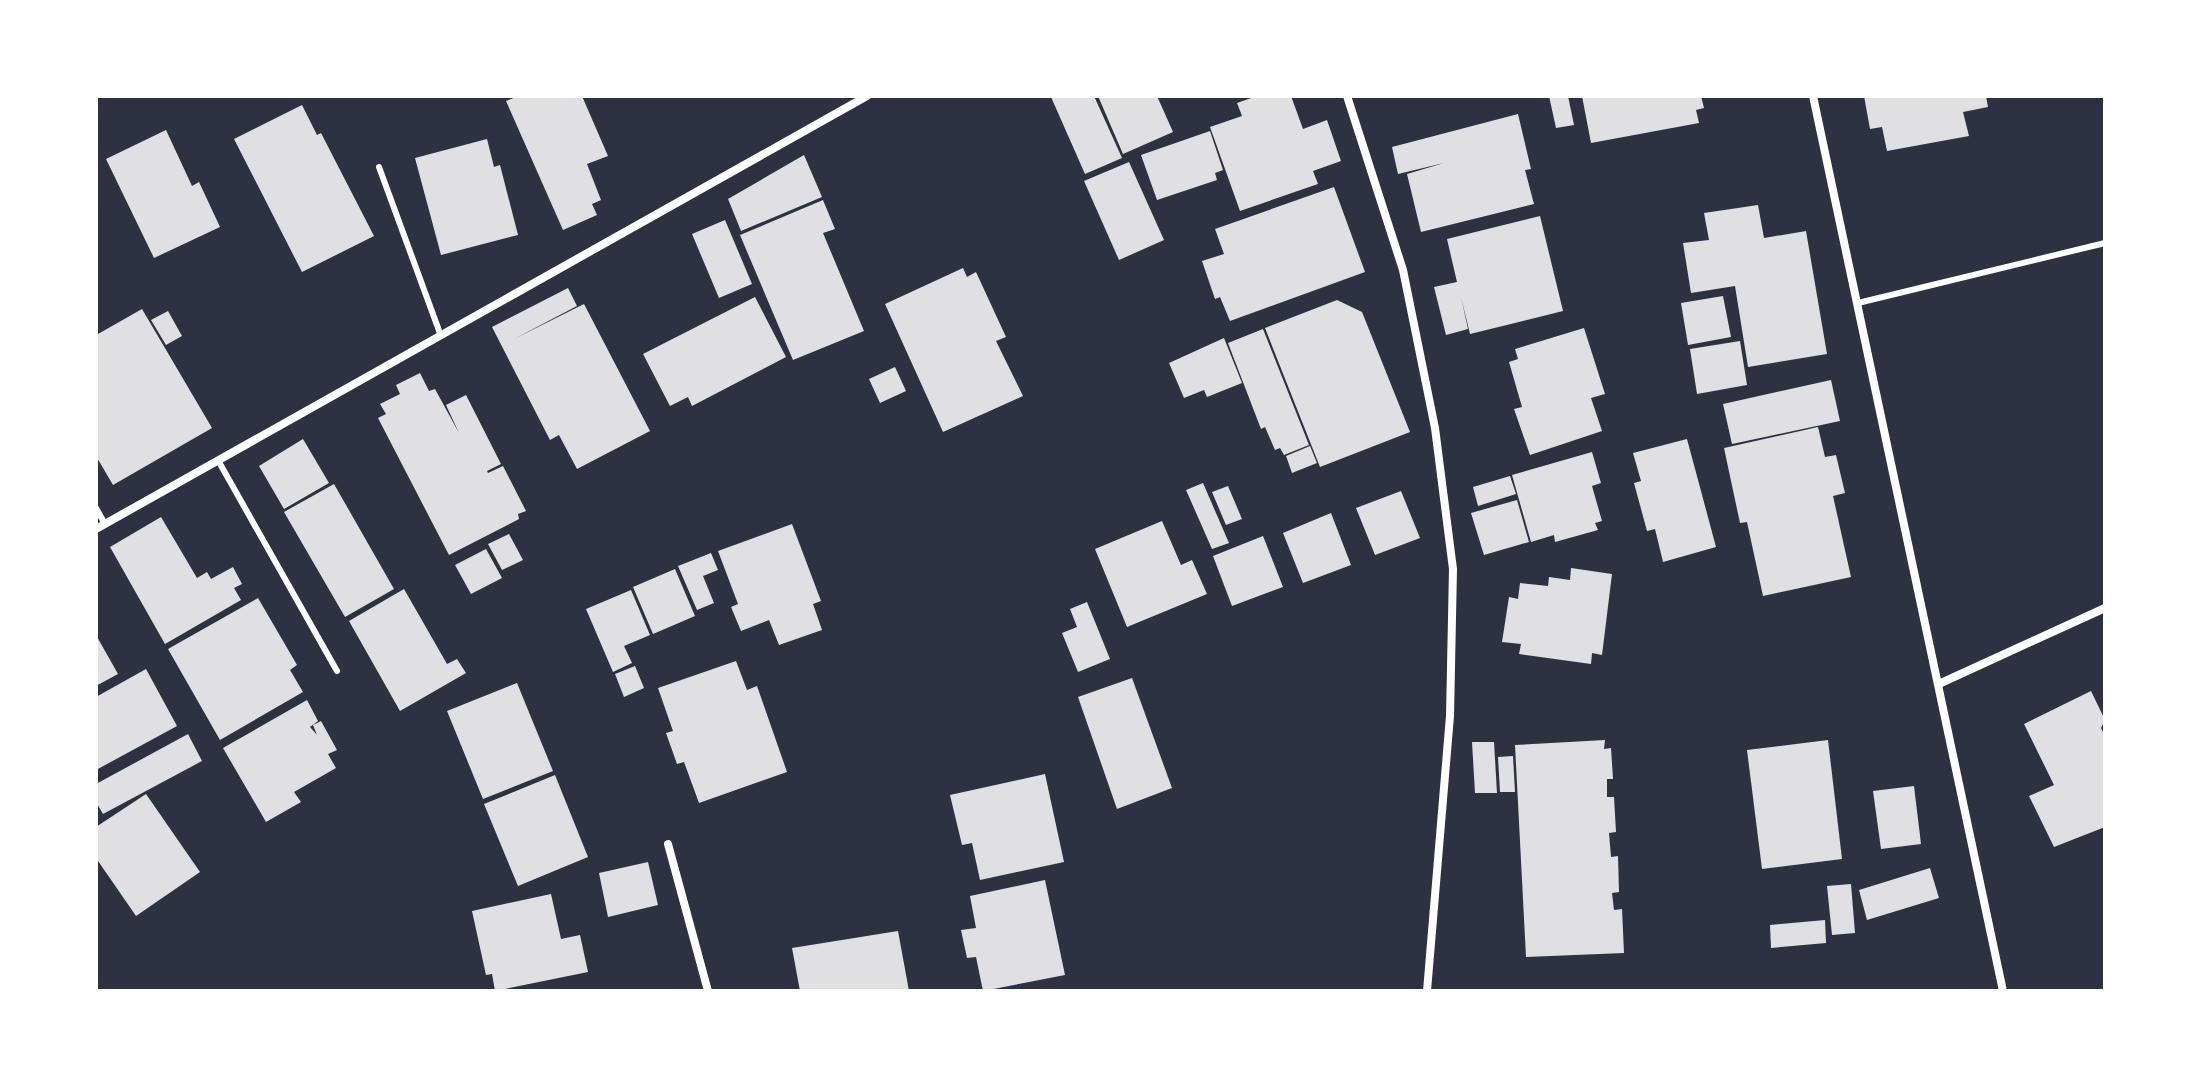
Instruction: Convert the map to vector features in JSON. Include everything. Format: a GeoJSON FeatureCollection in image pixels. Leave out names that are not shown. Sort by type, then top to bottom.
{"type":"FeatureCollection","features":[{"type":"Feature","properties":{"kind":"street"},"geometry":{"type":"LineString","coordinates":[[96,529],[867,96]]}},
{"type":"Feature","properties":{"kind":"street"},"geometry":{"type":"LineString","coordinates":[[1347,96],[1403,270],[1435,428],[1453,569],[1450,716],[1427,991]]}},
{"type":"Feature","properties":{"kind":"street"},"geometry":{"type":"LineString","coordinates":[[1813,96],[1941,683],[2003,991]]}},
{"type":"Feature","properties":{"kind":"street"},"geometry":{"type":"LineString","coordinates":[[1941,683],[2105,608]]}},
{"type":"Feature","properties":{"kind":"street"},"geometry":{"type":"LineString","coordinates":[[668,844],[708,991]]}},
{"type":"Feature","properties":{"kind":"lane"},"geometry":{"type":"LineString","coordinates":[[379,167],[441,336]]}},
{"type":"Feature","properties":{"kind":"lane"},"geometry":{"type":"LineString","coordinates":[[1858,303],[2105,243]]}},
{"type":"Feature","properties":{"kind":"lane"},"geometry":{"type":"LineString","coordinates":[[219,462],[337,671]]}},
{"type":"Feature","properties":{"kind":"lane"},"geometry":{"type":"LineString","coordinates":[[96,508],[105,524]]}},
{"type":"Feature","properties":{"kind":"building"},"geometry":{"type":"Polygon","coordinates":[[[518,96],[582,96],[608,156],[587,164],[601,200],[592,204],[597,215],[563,230],[506,101],[518,96]]]}},
{"type":"Feature","properties":{"kind":"building"},"geometry":{"type":"Polygon","coordinates":[[[1094,96],[1122,158],[1085,174],[1051,97],[1094,96]]]}},
{"type":"Feature","properties":{"kind":"building"},"geometry":{"type":"Polygon","coordinates":[[[1098,96],[1157,96],[1173,132],[1123,154],[1098,96]]]}},
{"type":"Feature","properties":{"kind":"building"},"geometry":{"type":"Polygon","coordinates":[[[1257,96],[1291,96],[1303,129],[1327,120],[1341,161],[1313,171],[1318,184],[1240,211],[1210,127],[1242,116],[1237,103],[1257,96]]]}},
{"type":"Feature","properties":{"kind":"building"},"geometry":{"type":"Polygon","coordinates":[[[1549,96],[1568,96],[1574,125],[1556,128],[1549,96]]]}},
{"type":"Feature","properties":{"kind":"building"},"geometry":{"type":"Polygon","coordinates":[[[1582,96],[1701,96],[1704,108],[1696,110],[1699,123],[1591,143],[1582,96]]]}},
{"type":"Feature","properties":{"kind":"building"},"geometry":{"type":"Polygon","coordinates":[[[1864,96],[1986,96],[1988,107],[1963,112],[1969,136],[1887,151],[1882,127],[1870,129],[1864,96]]]}},
{"type":"Feature","properties":{"kind":"building"},"geometry":{"type":"Polygon","coordinates":[[[302,105],[317,135],[321,133],[374,236],[302,272],[234,139],[302,105]]]}},
{"type":"Feature","properties":{"kind":"building"},"geometry":{"type":"Polygon","coordinates":[[[1518,114],[1531,169],[1525,170],[1534,204],[1421,232],[1407,174],[1444,163],[1398,174],[1392,147],[1518,114]]]}},
{"type":"Feature","properties":{"kind":"building"},"geometry":{"type":"Polygon","coordinates":[[[166,130],[192,186],[199,182],[220,227],[154,258],[106,159],[166,130]]]}},
{"type":"Feature","properties":{"kind":"building"},"geometry":{"type":"Polygon","coordinates":[[[1210,131],[1223,170],[1215,173],[1217,180],[1157,200],[1141,155],[1210,131]]]}},
{"type":"Feature","properties":{"kind":"building"},"geometry":{"type":"Polygon","coordinates":[[[487,139],[494,167],[500,165],[518,235],[441,255],[415,158],[487,139]]]}},
{"type":"Feature","properties":{"kind":"building"},"geometry":{"type":"Polygon","coordinates":[[[804,155],[822,197],[741,231],[728,199],[804,155]]]}},
{"type":"Feature","properties":{"kind":"building"},"geometry":{"type":"Polygon","coordinates":[[[1129,162],[1164,240],[1119,260],[1084,181],[1129,162]]]}},
{"type":"Feature","properties":{"kind":"building"},"geometry":{"type":"Polygon","coordinates":[[[1334,187],[1365,272],[1230,321],[1220,297],[1215,299],[1202,261],[1224,254],[1215,229],[1334,187]]]}},
{"type":"Feature","properties":{"kind":"building"},"geometry":{"type":"Polygon","coordinates":[[[823,200],[835,229],[823,233],[864,331],[793,360],[740,235],[823,200]]]}},
{"type":"Feature","properties":{"kind":"building"},"geometry":{"type":"Polygon","coordinates":[[[1758,205],[1764,238],[1806,231],[1827,354],[1748,367],[1735,286],[1691,293],[1683,243],[1709,240],[1704,213],[1758,205]]]}},
{"type":"Feature","properties":{"kind":"building"},"geometry":{"type":"Polygon","coordinates":[[[1540,216],[1563,311],[1470,334],[1461,297],[1468,329],[1446,335],[1434,287],[1457,282],[1447,239],[1540,216]]]}},
{"type":"Feature","properties":{"kind":"building"},"geometry":{"type":"Polygon","coordinates":[[[725,220],[752,284],[719,298],[692,234],[725,220]]]}},
{"type":"Feature","properties":{"kind":"building"},"geometry":{"type":"Polygon","coordinates":[[[963,268],[967,277],[976,272],[1006,337],[996,341],[1023,396],[943,432],[885,304],[963,268]]]}},
{"type":"Feature","properties":{"kind":"building"},"geometry":{"type":"Polygon","coordinates":[[[568,288],[577,306],[514,339],[584,304],[650,431],[577,469],[559,435],[550,440],[492,327],[568,288]]]}},
{"type":"Feature","properties":{"kind":"building"},"geometry":{"type":"Polygon","coordinates":[[[1723,296],[1731,337],[1688,345],[1681,303],[1723,296]]]}},
{"type":"Feature","properties":{"kind":"building"},"geometry":{"type":"Polygon","coordinates":[[[755,297],[786,357],[692,406],[688,397],[670,406],[643,354],[755,297]]]}},
{"type":"Feature","properties":{"kind":"building"},"geometry":{"type":"Polygon","coordinates":[[[1337,300],[1362,312],[1410,432],[1320,467],[1265,328],[1337,300]]]}},
{"type":"Feature","properties":{"kind":"building"},"geometry":{"type":"Polygon","coordinates":[[[142,309],[212,428],[113,485],[96,456],[96,330],[98,334],[142,309]]]}},
{"type":"Feature","properties":{"kind":"building"},"geometry":{"type":"Polygon","coordinates":[[[168,311],[182,336],[166,345],[151,320],[168,311]]]}},
{"type":"Feature","properties":{"kind":"building"},"geometry":{"type":"Polygon","coordinates":[[[1584,328],[1605,394],[1591,398],[1602,431],[1530,455],[1514,409],[1522,407],[1509,362],[1518,359],[1515,349],[1584,328]]]}},
{"type":"Feature","properties":{"kind":"building"},"geometry":{"type":"Polygon","coordinates":[[[1263,329],[1309,445],[1284,455],[1280,448],[1275,450],[1265,427],[1261,429],[1228,343],[1263,329]]]}},
{"type":"Feature","properties":{"kind":"building"},"geometry":{"type":"Polygon","coordinates":[[[1224,338],[1242,383],[1207,397],[1204,390],[1184,398],[1169,363],[1224,338]]]}},
{"type":"Feature","properties":{"kind":"building"},"geometry":{"type":"Polygon","coordinates":[[[1740,341],[1747,385],[1697,394],[1690,349],[1740,341]]]}},
{"type":"Feature","properties":{"kind":"building"},"geometry":{"type":"Polygon","coordinates":[[[895,367],[906,391],[880,403],[869,379],[895,367]]]}},
{"type":"Feature","properties":{"kind":"building"},"geometry":{"type":"Polygon","coordinates":[[[420,373],[429,391],[435,389],[459,433],[446,405],[466,395],[501,464],[488,473],[503,466],[526,511],[518,514],[519,519],[449,555],[378,418],[386,414],[380,404],[400,394],[396,385],[420,373]]]}},
{"type":"Feature","properties":{"kind":"building"},"geometry":{"type":"Polygon","coordinates":[[[1831,380],[1840,421],[1732,444],[1723,404],[1831,380]]]}},
{"type":"Feature","properties":{"kind":"building"},"geometry":{"type":"Polygon","coordinates":[[[1818,427],[1825,457],[1836,455],[1845,493],[1833,496],[1851,577],[1763,596],[1747,522],[1740,523],[1724,448],[1818,427]]]}},
{"type":"Feature","properties":{"kind":"building"},"geometry":{"type":"Polygon","coordinates":[[[303,439],[329,483],[284,509],[259,466],[303,439]]]}},
{"type":"Feature","properties":{"kind":"building"},"geometry":{"type":"Polygon","coordinates":[[[1687,439],[1716,547],[1663,562],[1655,529],[1647,531],[1634,483],[1641,481],[1633,453],[1687,439]]]}},
{"type":"Feature","properties":{"kind":"building"},"geometry":{"type":"Polygon","coordinates":[[[1310,446],[1317,463],[1292,473],[1286,456],[1310,446]]]}},
{"type":"Feature","properties":{"kind":"building"},"geometry":{"type":"Polygon","coordinates":[[[1592,452],[1601,483],[1592,486],[1602,521],[1595,523],[1598,530],[1555,542],[1554,535],[1531,542],[1512,475],[1592,452]]]}},
{"type":"Feature","properties":{"kind":"building"},"geometry":{"type":"Polygon","coordinates":[[[1510,476],[1516,494],[1478,506],[1473,487],[1510,476]]]}},
{"type":"Feature","properties":{"kind":"building"},"geometry":{"type":"Polygon","coordinates":[[[1203,483],[1229,543],[1212,549],[1186,490],[1203,483]]]}},
{"type":"Feature","properties":{"kind":"building"},"geometry":{"type":"Polygon","coordinates":[[[334,484],[394,589],[345,617],[284,512],[334,484]]]}},
{"type":"Feature","properties":{"kind":"building"},"geometry":{"type":"Polygon","coordinates":[[[1228,486],[1242,519],[1226,525],[1212,492],[1228,486]]]}},
{"type":"Feature","properties":{"kind":"building"},"geometry":{"type":"Polygon","coordinates":[[[1401,491],[1420,538],[1375,555],[1356,508],[1401,491]]]}},
{"type":"Feature","properties":{"kind":"building"},"geometry":{"type":"Polygon","coordinates":[[[1517,500],[1529,542],[1484,555],[1471,513],[1517,500]]]}},
{"type":"Feature","properties":{"kind":"building"},"geometry":{"type":"Polygon","coordinates":[[[1331,513],[1351,565],[1303,583],[1283,533],[1331,513]]]}},
{"type":"Feature","properties":{"kind":"building"},"geometry":{"type":"Polygon","coordinates":[[[161,517],[197,578],[207,572],[211,579],[233,567],[242,584],[234,588],[241,600],[165,644],[110,547],[161,517]]]}},
{"type":"Feature","properties":{"kind":"building"},"geometry":{"type":"Polygon","coordinates":[[[1162,521],[1181,565],[1192,560],[1207,594],[1127,627],[1095,549],[1162,521]]]}},
{"type":"Feature","properties":{"kind":"building"},"geometry":{"type":"Polygon","coordinates":[[[792,524],[821,601],[813,604],[822,630],[779,645],[769,620],[741,631],[731,607],[738,604],[718,551],[792,524]]]}},
{"type":"Feature","properties":{"kind":"building"},"geometry":{"type":"Polygon","coordinates":[[[509,534],[523,560],[502,570],[488,544],[509,534]]]}},
{"type":"Feature","properties":{"kind":"building"},"geometry":{"type":"Polygon","coordinates":[[[1263,536],[1283,587],[1232,606],[1213,556],[1263,536]]]}},
{"type":"Feature","properties":{"kind":"building"},"geometry":{"type":"Polygon","coordinates":[[[486,549],[502,578],[471,594],[455,565],[486,549]]]}},
{"type":"Feature","properties":{"kind":"building"},"geometry":{"type":"Polygon","coordinates":[[[711,553],[718,570],[703,576],[714,603],[697,610],[678,566],[711,553]]]}},
{"type":"Feature","properties":{"kind":"building"},"geometry":{"type":"Polygon","coordinates":[[[1571,568],[1612,574],[1602,655],[1592,653],[1591,664],[1519,654],[1521,644],[1502,642],[1509,597],[1518,599],[1520,583],[1548,586],[1549,577],[1570,580],[1571,568]]]}},
{"type":"Feature","properties":{"kind":"building"},"geometry":{"type":"Polygon","coordinates":[[[675,569],[695,616],[653,634],[633,587],[675,569]]]}},
{"type":"Feature","properties":{"kind":"building"},"geometry":{"type":"Polygon","coordinates":[[[404,589],[447,664],[457,659],[466,673],[400,711],[349,621],[404,589]]]}},
{"type":"Feature","properties":{"kind":"building"},"geometry":{"type":"Polygon","coordinates":[[[631,590],[650,635],[624,646],[632,663],[613,672],[586,609],[631,590]]]}},
{"type":"Feature","properties":{"kind":"building"},"geometry":{"type":"Polygon","coordinates":[[[258,598],[297,665],[290,670],[303,692],[220,740],[168,649],[258,598]]]}},
{"type":"Feature","properties":{"kind":"building"},"geometry":{"type":"Polygon","coordinates":[[[1087,602],[1110,659],[1078,672],[1062,633],[1077,627],[1070,609],[1087,602]]]}},
{"type":"Feature","properties":{"kind":"building"},"geometry":{"type":"Polygon","coordinates":[[[96,635],[118,674],[96,686],[96,635]]]}},
{"type":"Feature","properties":{"kind":"building"},"geometry":{"type":"Polygon","coordinates":[[[736,661],[747,690],[757,686],[787,772],[699,803],[684,762],[677,764],[666,733],[673,731],[658,688],[736,661]]]}},
{"type":"Feature","properties":{"kind":"building"},"geometry":{"type":"Polygon","coordinates":[[[635,666],[644,688],[624,697],[615,674],[635,666]]]}},
{"type":"Feature","properties":{"kind":"building"},"geometry":{"type":"Polygon","coordinates":[[[146,669],[177,726],[96,770],[96,697],[146,669]]]}},
{"type":"Feature","properties":{"kind":"building"},"geometry":{"type":"Polygon","coordinates":[[[1132,678],[1172,788],[1117,809],[1078,697],[1132,678]]]}},
{"type":"Feature","properties":{"kind":"building"},"geometry":{"type":"Polygon","coordinates":[[[517,683],[553,771],[483,799],[447,711],[517,683]]]}},
{"type":"Feature","properties":{"kind":"building"},"geometry":{"type":"Polygon","coordinates":[[[2091,691],[2105,720],[2101,728],[2105,736],[2105,827],[2054,847],[2029,796],[2054,785],[2024,724],[2091,691]]]}},
{"type":"Feature","properties":{"kind":"building"},"geometry":{"type":"Polygon","coordinates":[[[307,700],[318,721],[310,727],[317,735],[313,725],[321,721],[337,750],[328,754],[336,768],[294,792],[301,802],[266,822],[223,748],[307,700]]]}},
{"type":"Feature","properties":{"kind":"building"},"geometry":{"type":"Polygon","coordinates":[[[188,734],[202,761],[103,814],[96,802],[96,784],[188,734]]]}},
{"type":"Feature","properties":{"kind":"building"},"geometry":{"type":"Polygon","coordinates":[[[1605,740],[1604,749],[1611,748],[1613,779],[1607,779],[1607,797],[1614,797],[1616,832],[1609,833],[1611,857],[1618,856],[1619,892],[1612,893],[1614,910],[1622,909],[1624,953],[1526,957],[1515,745],[1605,740]]]}},
{"type":"Feature","properties":{"kind":"building"},"geometry":{"type":"Polygon","coordinates":[[[1828,740],[1842,859],[1762,869],[1747,750],[1828,740]]]}},
{"type":"Feature","properties":{"kind":"building"},"geometry":{"type":"Polygon","coordinates":[[[1472,742],[1494,742],[1497,793],[1475,793],[1472,742]]]}},
{"type":"Feature","properties":{"kind":"building"},"geometry":{"type":"Polygon","coordinates":[[[1513,756],[1515,792],[1500,792],[1498,757],[1513,756]]]}},
{"type":"Feature","properties":{"kind":"building"},"geometry":{"type":"Polygon","coordinates":[[[1045,774],[1064,862],[980,880],[972,843],[962,845],[950,795],[1045,774]]]}},
{"type":"Feature","properties":{"kind":"building"},"geometry":{"type":"Polygon","coordinates":[[[555,775],[588,857],[518,886],[484,804],[555,775]]]}},
{"type":"Feature","properties":{"kind":"building"},"geometry":{"type":"Polygon","coordinates":[[[1914,786],[1921,844],[1881,849],[1873,791],[1914,786]]]}},
{"type":"Feature","properties":{"kind":"building"},"geometry":{"type":"Polygon","coordinates":[[[146,794],[200,872],[136,916],[96,858],[96,827],[146,794]]]}},
{"type":"Feature","properties":{"kind":"building"},"geometry":{"type":"Polygon","coordinates":[[[648,862],[658,905],[608,917],[599,873],[648,862]]]}},
{"type":"Feature","properties":{"kind":"building"},"geometry":{"type":"Polygon","coordinates":[[[1930,868],[1939,898],[1867,920],[1859,890],[1930,868]]]}},
{"type":"Feature","properties":{"kind":"building"},"geometry":{"type":"Polygon","coordinates":[[[1045,880],[1065,975],[983,991],[976,957],[967,958],[961,930],[976,928],[970,896],[1045,880]]]}},
{"type":"Feature","properties":{"kind":"building"},"geometry":{"type":"Polygon","coordinates":[[[1851,884],[1855,933],[1832,935],[1827,886],[1851,884]]]}},
{"type":"Feature","properties":{"kind":"building"},"geometry":{"type":"Polygon","coordinates":[[[551,894],[561,939],[580,935],[588,972],[495,991],[492,974],[486,975],[472,911],[551,894]]]}},
{"type":"Feature","properties":{"kind":"building"},"geometry":{"type":"Polygon","coordinates":[[[1825,920],[1826,943],[1771,948],[1770,925],[1825,920]]]}},
{"type":"Feature","properties":{"kind":"building"},"geometry":{"type":"Polygon","coordinates":[[[898,931],[909,991],[800,991],[792,948],[898,931]]]}}]}
